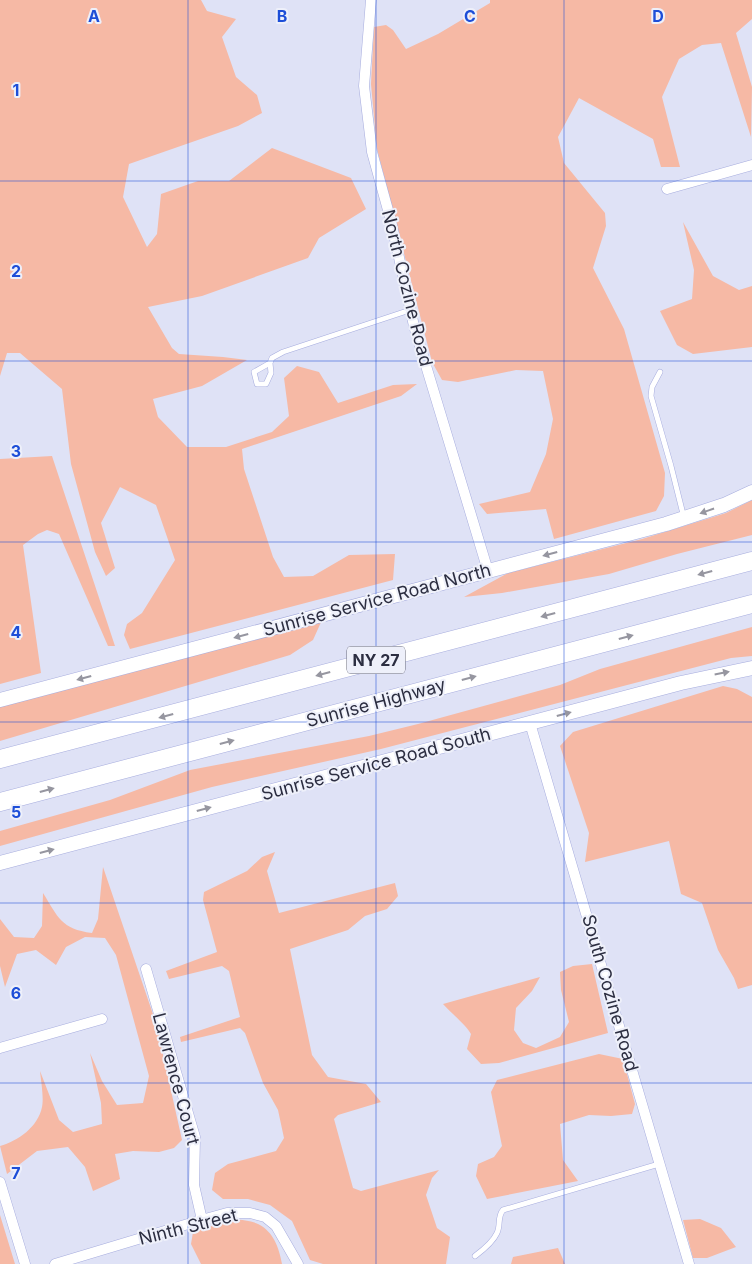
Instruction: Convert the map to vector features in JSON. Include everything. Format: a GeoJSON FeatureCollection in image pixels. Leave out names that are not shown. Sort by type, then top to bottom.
{"type":"FeatureCollection","features":[{"type":"Feature","properties":{"kind":"highway","name":"NY 27"},"geometry":{"type":"LineString","coordinates":[[0,760],[752,561]]}},
{"type":"Feature","properties":{"kind":"highway","name":"Sunrise Highway"},"geometry":{"type":"LineString","coordinates":[[0,802],[752,604]]}},
{"type":"Feature","properties":{"kind":"street","name":"North Cozine Road"},"geometry":{"type":"LineString","coordinates":[[371,0],[364,86],[371,143],[391,221],[410,310],[488,571]]}},
{"type":"Feature","properties":{"kind":"street"},"geometry":{"type":"LineString","coordinates":[[667,188],[752,165]]}},
{"type":"Feature","properties":{"kind":"street","name":"Sunrise Service Road North"},"geometry":{"type":"LineString","coordinates":[[0,700],[684,519],[724,505],[752,492]]}},
{"type":"Feature","properties":{"kind":"street","name":"Sunrise Service Road South"},"geometry":{"type":"LineString","coordinates":[[0,863],[682,683],[752,668]]}},
{"type":"Feature","properties":{"kind":"street","name":"South Cozine Road"},"geometry":{"type":"LineString","coordinates":[[530,723],[689,1264]]}},
{"type":"Feature","properties":{"kind":"street","name":"Lawrence Court"},"geometry":{"type":"LineString","coordinates":[[146,969],[195,1137],[194,1185],[202,1220]]}},
{"type":"Feature","properties":{"kind":"street"},"geometry":{"type":"LineString","coordinates":[[0,1048],[102,1018]]}},
{"type":"Feature","properties":{"kind":"street"},"geometry":{"type":"LineString","coordinates":[[0,1182],[25,1264]]}},
{"type":"Feature","properties":{"kind":"street","name":"Ninth Street"},"geometry":{"type":"LineString","coordinates":[[55,1264],[227,1213],[250,1213],[265,1217],[276,1226],[298,1264]]}},
{"type":"Feature","properties":{"kind":"lane"},"geometry":{"type":"LineString","coordinates":[[270,363],[272,358],[283,352],[410,310]]}},
{"type":"Feature","properties":{"kind":"lane"},"geometry":{"type":"LineString","coordinates":[[660,372],[652,387],[651,396],[684,519]]}},
{"type":"Feature","properties":{"kind":"lane"},"geometry":{"type":"LineString","coordinates":[[475,1256],[497,1234],[499,1217],[503,1210],[660,1164]]}},
{"type":"Feature","properties":{"kind":"shaded area"},"geometry":{"type":"Polygon","coordinates":[[[0,0],[201,0],[207,11],[236,19],[222,37],[236,77],[257,95],[262,113],[238,126],[129,164],[123,197],[147,247],[157,234],[161,194],[198,181],[229,181],[272,148],[351,178],[366,209],[319,238],[308,258],[202,296],[148,307],[172,348],[179,354],[247,360],[202,386],[153,399],[158,417],[187,447],[226,447],[272,432],[289,416],[284,378],[297,366],[319,372],[338,403],[393,385],[417,384],[401,396],[242,449],[244,469],[273,557],[284,577],[313,576],[349,555],[395,554],[393,580],[130,649],[124,635],[127,624],[142,613],[175,560],[156,505],[120,487],[101,523],[115,568],[106,576],[95,552],[71,464],[62,389],[20,353],[7,353],[0,376],[0,0]]]}},
{"type":"Feature","properties":{"kind":"shaded area"},"geometry":{"type":"Polygon","coordinates":[[[490,0],[752,0],[752,19],[736,33],[752,87],[751,137],[721,43],[702,45],[679,59],[662,97],[680,167],[661,167],[653,139],[579,98],[558,137],[564,163],[605,213],[606,226],[593,268],[624,329],[665,473],[664,496],[656,511],[554,539],[546,509],[487,514],[479,504],[530,492],[546,454],[553,419],[543,371],[516,370],[458,382],[442,380],[432,362],[377,149],[371,84],[374,27],[386,25],[393,30],[406,49],[438,34],[490,3],[490,0]]]}},
{"type":"Feature","properties":{"kind":"shaded area"},"geometry":{"type":"Polygon","coordinates":[[[683,222],[713,276],[739,290],[752,286],[752,347],[693,354],[677,345],[660,311],[692,299],[694,270],[683,222]]]}},
{"type":"Feature","properties":{"kind":"shaded area"},"geometry":{"type":"Polygon","coordinates":[[[52,456],[115,646],[108,646],[59,534],[47,530],[23,545],[41,673],[0,684],[0,459],[52,456]]]}},
{"type":"Feature","properties":{"kind":"shaded area"},"geometry":{"type":"Polygon","coordinates":[[[752,500],[752,535],[609,574],[502,593],[464,597],[508,573],[642,539],[726,513],[752,500]]]}},
{"type":"Feature","properties":{"kind":"shaded area"},"geometry":{"type":"Polygon","coordinates":[[[322,620],[313,640],[290,655],[0,741],[0,705],[322,620]]]}},
{"type":"Feature","properties":{"kind":"shaded area"},"geometry":{"type":"Polygon","coordinates":[[[752,627],[752,656],[731,658],[381,749],[212,787],[0,846],[0,831],[110,800],[190,770],[369,736],[418,724],[560,685],[600,669],[752,627]]]}},
{"type":"Feature","properties":{"kind":"shaded area"},"geometry":{"type":"Polygon","coordinates":[[[723,686],[737,689],[752,697],[752,985],[738,989],[718,950],[702,903],[681,894],[669,841],[585,862],[589,833],[560,746],[573,732],[723,686]]]}},
{"type":"Feature","properties":{"kind":"shaded area"},"geometry":{"type":"Polygon","coordinates":[[[275,852],[267,871],[279,913],[395,883],[398,896],[387,909],[365,916],[348,930],[290,949],[312,1055],[328,1077],[366,1084],[381,1102],[338,1115],[334,1119],[353,1188],[361,1191],[439,1170],[432,1178],[426,1195],[437,1228],[450,1237],[446,1264],[323,1264],[310,1260],[292,1221],[270,1205],[248,1199],[223,1199],[212,1190],[215,1173],[228,1164],[276,1151],[284,1138],[278,1110],[263,1083],[245,1033],[240,1028],[181,1042],[180,1037],[240,1017],[229,971],[222,966],[169,979],[166,971],[217,952],[203,900],[204,892],[247,871],[262,857],[275,852]]]}},
{"type":"Feature","properties":{"kind":"shaded area"},"geometry":{"type":"Polygon","coordinates":[[[103,867],[156,1023],[182,1140],[174,1148],[159,1152],[133,1151],[115,1154],[120,1179],[93,1191],[85,1167],[68,1147],[37,1151],[7,1174],[0,1146],[20,1137],[32,1127],[40,1114],[43,1103],[40,1071],[59,1120],[73,1132],[102,1124],[101,1103],[90,1053],[102,1081],[117,1105],[143,1103],[149,1076],[116,955],[105,938],[85,937],[66,947],[56,965],[36,950],[17,954],[5,987],[0,966],[0,919],[14,937],[34,938],[42,926],[43,893],[62,921],[73,928],[92,933],[98,919],[103,867]]]}},
{"type":"Feature","properties":{"kind":"shaded area"},"geometry":{"type":"Polygon","coordinates":[[[592,964],[608,1033],[499,1063],[481,1064],[467,1049],[471,1034],[469,1030],[443,1004],[540,977],[532,991],[516,1008],[514,1030],[523,1043],[536,1048],[560,1037],[569,1022],[561,990],[560,972],[573,966],[592,964]]]}},
{"type":"Feature","properties":{"kind":"shaded area"},"geometry":{"type":"Polygon","coordinates":[[[599,1054],[623,1059],[635,1104],[632,1114],[611,1116],[589,1115],[560,1124],[563,1160],[578,1181],[487,1199],[476,1176],[478,1164],[494,1157],[502,1146],[491,1092],[497,1080],[599,1054]]]}},
{"type":"Feature","properties":{"kind":"shaded area"},"geometry":{"type":"Polygon","coordinates":[[[0,1215],[15,1264],[0,1264],[0,1215]]]}},
{"type":"Feature","properties":{"kind":"shaded area"},"geometry":{"type":"Polygon","coordinates":[[[234,1219],[256,1223],[264,1227],[272,1236],[277,1246],[282,1264],[201,1264],[191,1244],[193,1232],[234,1219]]]}},
{"type":"Feature","properties":{"kind":"shaded area"},"geometry":{"type":"Polygon","coordinates":[[[700,1219],[721,1228],[736,1247],[707,1258],[693,1258],[683,1220],[700,1219]]]}},
{"type":"Feature","properties":{"kind":"shaded area"},"geometry":{"type":"Polygon","coordinates":[[[558,1248],[565,1264],[511,1264],[513,1257],[558,1248]]]}}]}
